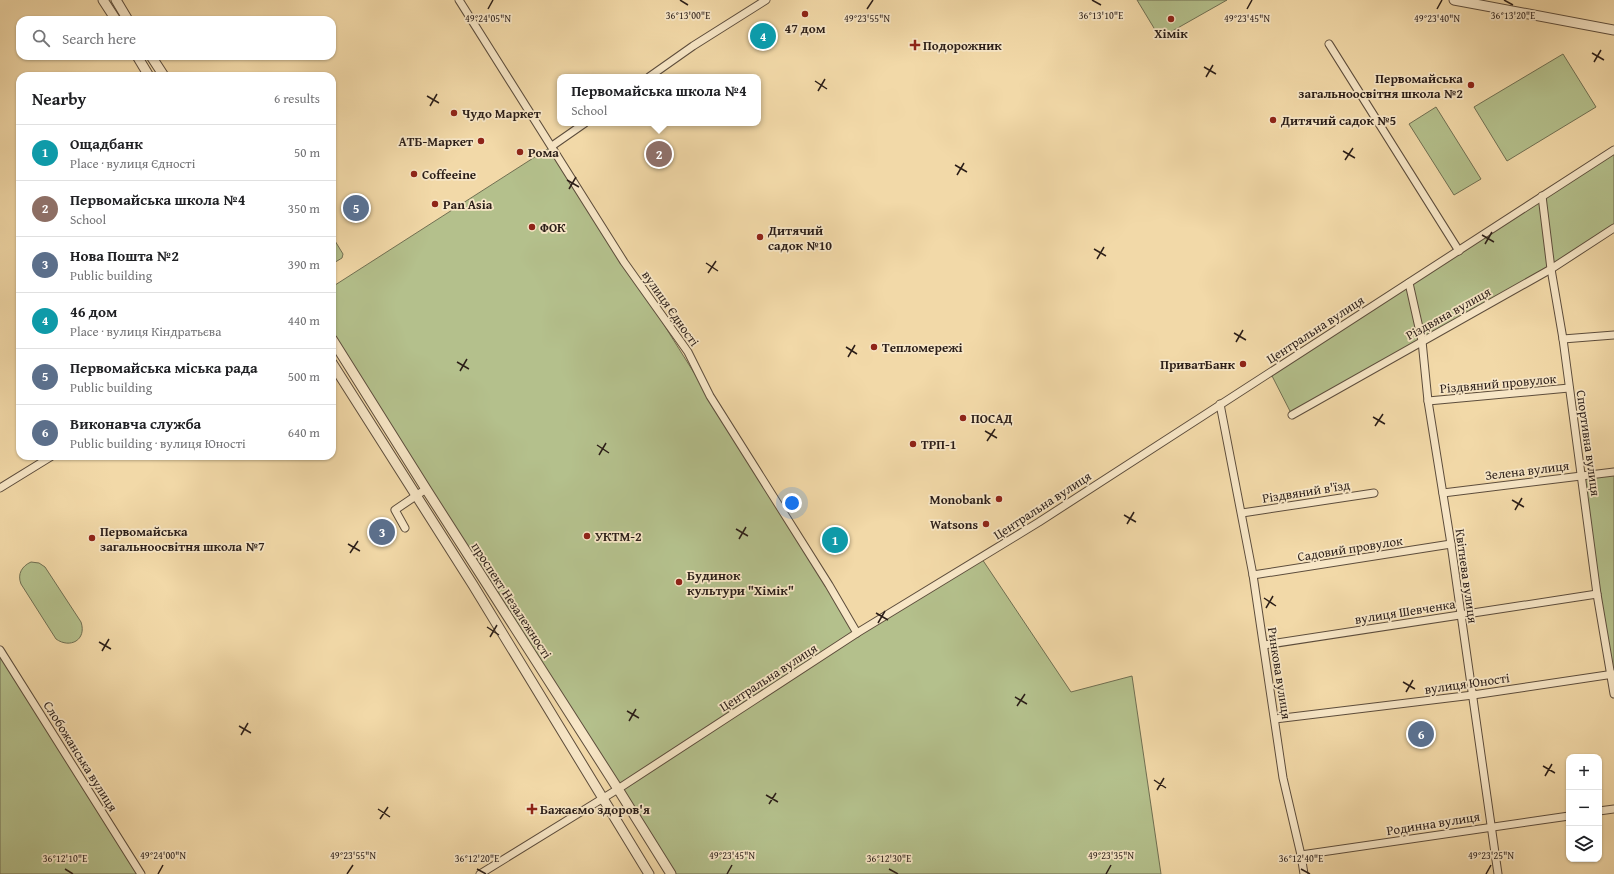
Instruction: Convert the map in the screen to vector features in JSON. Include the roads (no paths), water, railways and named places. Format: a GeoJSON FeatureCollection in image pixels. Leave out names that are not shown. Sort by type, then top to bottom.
{"type":"FeatureCollection","features":[{"type":"Feature","properties":{"kind":"street"},"geometry":{"type":"LineString","coordinates":[[103,0],[113,16]]}},
{"type":"Feature","properties":{"kind":"street"},"geometry":{"type":"LineString","coordinates":[[116,0],[125,16]]}},
{"type":"Feature","properties":{"kind":"street","name":"вулиця Єдності"},"geometry":{"type":"LineString","coordinates":[[459,0],[624,262],[688,352],[710,396],[829,585],[857,633]]}},
{"type":"Feature","properties":{"kind":"street"},"geometry":{"type":"LineString","coordinates":[[654,74],[693,46],[766,0]]}},
{"type":"Feature","properties":{"kind":"street"},"geometry":{"type":"LineString","coordinates":[[1454,0],[1614,30]]}},
{"type":"Feature","properties":{"kind":"street"},"geometry":{"type":"LineString","coordinates":[[1329,44],[1459,251]]}},
{"type":"Feature","properties":{"kind":"street"},"geometry":{"type":"LineString","coordinates":[[139,60],[147,72]]}},
{"type":"Feature","properties":{"kind":"street"},"geometry":{"type":"LineString","coordinates":[[154,60],[161,72]]}},
{"type":"Feature","properties":{"kind":"street"},"geometry":{"type":"LineString","coordinates":[[552,146],[581,126]]}},
{"type":"Feature","properties":{"kind":"street","name":"Центральна вулиця"},"geometry":{"type":"LineString","coordinates":[[483,873],[618,789],[857,633],[1026,530],[1614,150]]}},
{"type":"Feature","properties":{"kind":"street","name":"Спортивна вулиця"},"geometry":{"type":"LineString","coordinates":[[1542,196],[1551,269],[1563,339],[1582,476],[1597,594],[1613,675],[1614,694]]}},
{"type":"Feature","properties":{"kind":"street","name":"Різдвяна вулиця"},"geometry":{"type":"LineString","coordinates":[[1292,415],[1551,269],[1614,228]]}},
{"type":"Feature","properties":{"kind":"street","name":"Квітнева вулиця"},"geometry":{"type":"LineString","coordinates":[[1409,283],[1422,341],[1428,401],[1451,544],[1498,874]]}},
{"type":"Feature","properties":{"kind":"street"},"geometry":{"type":"LineString","coordinates":[[1563,339],[1614,334]]}},
{"type":"Feature","properties":{"kind":"street","name":"проспект Незалежності"},"geometry":{"type":"LineString","coordinates":[[336,345],[671,874]]}},
{"type":"Feature","properties":{"kind":"street","name":"проспект Незалежності"},"geometry":{"type":"LineString","coordinates":[[336,369],[473,585],[650,874]]}},
{"type":"Feature","properties":{"kind":"street","name":"Різдвяний провулок"},"geometry":{"type":"LineString","coordinates":[[1428,401],[1569,388]]}},
{"type":"Feature","properties":{"kind":"street","name":"Ринкова вулиця"},"geometry":{"type":"LineString","coordinates":[[1220,404],[1253,575],[1284,778],[1304,874]]}},
{"type":"Feature","properties":{"kind":"street"},"geometry":{"type":"LineString","coordinates":[[0,488],[46,460]]}},
{"type":"Feature","properties":{"kind":"street","name":"Зелена вулиця"},"geometry":{"type":"LineString","coordinates":[[1443,493],[1614,472]]}},
{"type":"Feature","properties":{"kind":"street"},"geometry":{"type":"LineString","coordinates":[[406,528],[395,510],[426,489]]}},
{"type":"Feature","properties":{"kind":"street","name":"Різдвяний в'їзд"},"geometry":{"type":"LineString","coordinates":[[1242,513],[1374,493]]}},
{"type":"Feature","properties":{"kind":"street","name":"Садовий провулок"},"geometry":{"type":"LineString","coordinates":[[1253,575],[1451,544]]}},
{"type":"Feature","properties":{"kind":"street","name":"вулиця Шевченка"},"geometry":{"type":"LineString","coordinates":[[1264,645],[1597,594]]}},
{"type":"Feature","properties":{"kind":"street","name":"Слобожанська вулиця"},"geometry":{"type":"LineString","coordinates":[[0,650],[142,874]]}},
{"type":"Feature","properties":{"kind":"street","name":"вулиця Юності"},"geometry":{"type":"LineString","coordinates":[[1275,719],[1613,675]]}},
{"type":"Feature","properties":{"kind":"street"},"geometry":{"type":"LineString","coordinates":[[1602,811],[1614,809]]}},
{"type":"Feature","properties":{"kind":"street","name":"Родинна вулиця"},"geometry":{"type":"LineString","coordinates":[[1301,855],[1566,816]]}},
{"type":"Feature","properties":{"kind":"place","name":"47 дом"},"geometry":{"type":"Point","coordinates":[805,14]}},
{"type":"Feature","properties":{"kind":"place","name":"Хімік"},"geometry":{"type":"Point","coordinates":[1171,19]}},
{"type":"Feature","properties":{"kind":"place","name":"46 дом"},"geometry":{"type":"Point","coordinates":[763,36]}},
{"type":"Feature","properties":{"kind":"place","name":"Подорожник"},"geometry":{"type":"Point","coordinates":[915,45]}},
{"type":"Feature","properties":{"kind":"place","name":"Первомайська загальноосвітня школа №2"},"geometry":{"type":"Point","coordinates":[1471,85]}},
{"type":"Feature","properties":{"kind":"place","name":"Чудо Маркет"},"geometry":{"type":"Point","coordinates":[454,113]}},
{"type":"Feature","properties":{"kind":"place","name":"Дитячий садок №5"},"geometry":{"type":"Point","coordinates":[1273,120]}},
{"type":"Feature","properties":{"kind":"place","name":"АТБ-Маркет"},"geometry":{"type":"Point","coordinates":[481,141]}},
{"type":"Feature","properties":{"kind":"place","name":"Рома"},"geometry":{"type":"Point","coordinates":[520,152]}},
{"type":"Feature","properties":{"kind":"place","name":"Первомайська школа №4"},"geometry":{"type":"Point","coordinates":[659,154]}},
{"type":"Feature","properties":{"kind":"place","name":"Coffeeine"},"geometry":{"type":"Point","coordinates":[414,174]}},
{"type":"Feature","properties":{"kind":"place","name":"Pan Asia"},"geometry":{"type":"Point","coordinates":[435,204]}},
{"type":"Feature","properties":{"kind":"place","name":"Первомайська мiська рада"},"geometry":{"type":"Point","coordinates":[356,208]}},
{"type":"Feature","properties":{"kind":"place","name":"ФОК"},"geometry":{"type":"Point","coordinates":[532,227]}},
{"type":"Feature","properties":{"kind":"place","name":"Дитячий садок №10"},"geometry":{"type":"Point","coordinates":[760,237]}},
{"type":"Feature","properties":{"kind":"place","name":"Тепломережі"},"geometry":{"type":"Point","coordinates":[874,347]}},
{"type":"Feature","properties":{"kind":"place","name":"ПриватБанк"},"geometry":{"type":"Point","coordinates":[1243,364]}},
{"type":"Feature","properties":{"kind":"place","name":"ПОСАД"},"geometry":{"type":"Point","coordinates":[963,418]}},
{"type":"Feature","properties":{"kind":"place","name":"ТРП-1"},"geometry":{"type":"Point","coordinates":[913,444]}},
{"type":"Feature","properties":{"kind":"place","name":"Monobank"},"geometry":{"type":"Point","coordinates":[999,499]}},
{"type":"Feature","properties":{"kind":"place","name":"Watsons"},"geometry":{"type":"Point","coordinates":[986,524]}},
{"type":"Feature","properties":{"kind":"place","name":"Нова Пошта №2"},"geometry":{"type":"Point","coordinates":[382,532]}},
{"type":"Feature","properties":{"kind":"place","name":"УКТМ-2"},"geometry":{"type":"Point","coordinates":[587,536]}},
{"type":"Feature","properties":{"kind":"place","name":"Первомайська загальноосвітня школа №7"},"geometry":{"type":"Point","coordinates":[92,538]}},
{"type":"Feature","properties":{"kind":"place","name":"Ощадбанк"},"geometry":{"type":"Point","coordinates":[835,540]}},
{"type":"Feature","properties":{"kind":"place","name":"Будинок культури \"Хімік\""},"geometry":{"type":"Point","coordinates":[679,582]}},
{"type":"Feature","properties":{"kind":"place","name":"Виконавча служба"},"geometry":{"type":"Point","coordinates":[1421,734]}},
{"type":"Feature","properties":{"kind":"place","name":"Бажаємо здоров'я"},"geometry":{"type":"Point","coordinates":[532,809]}}]}
